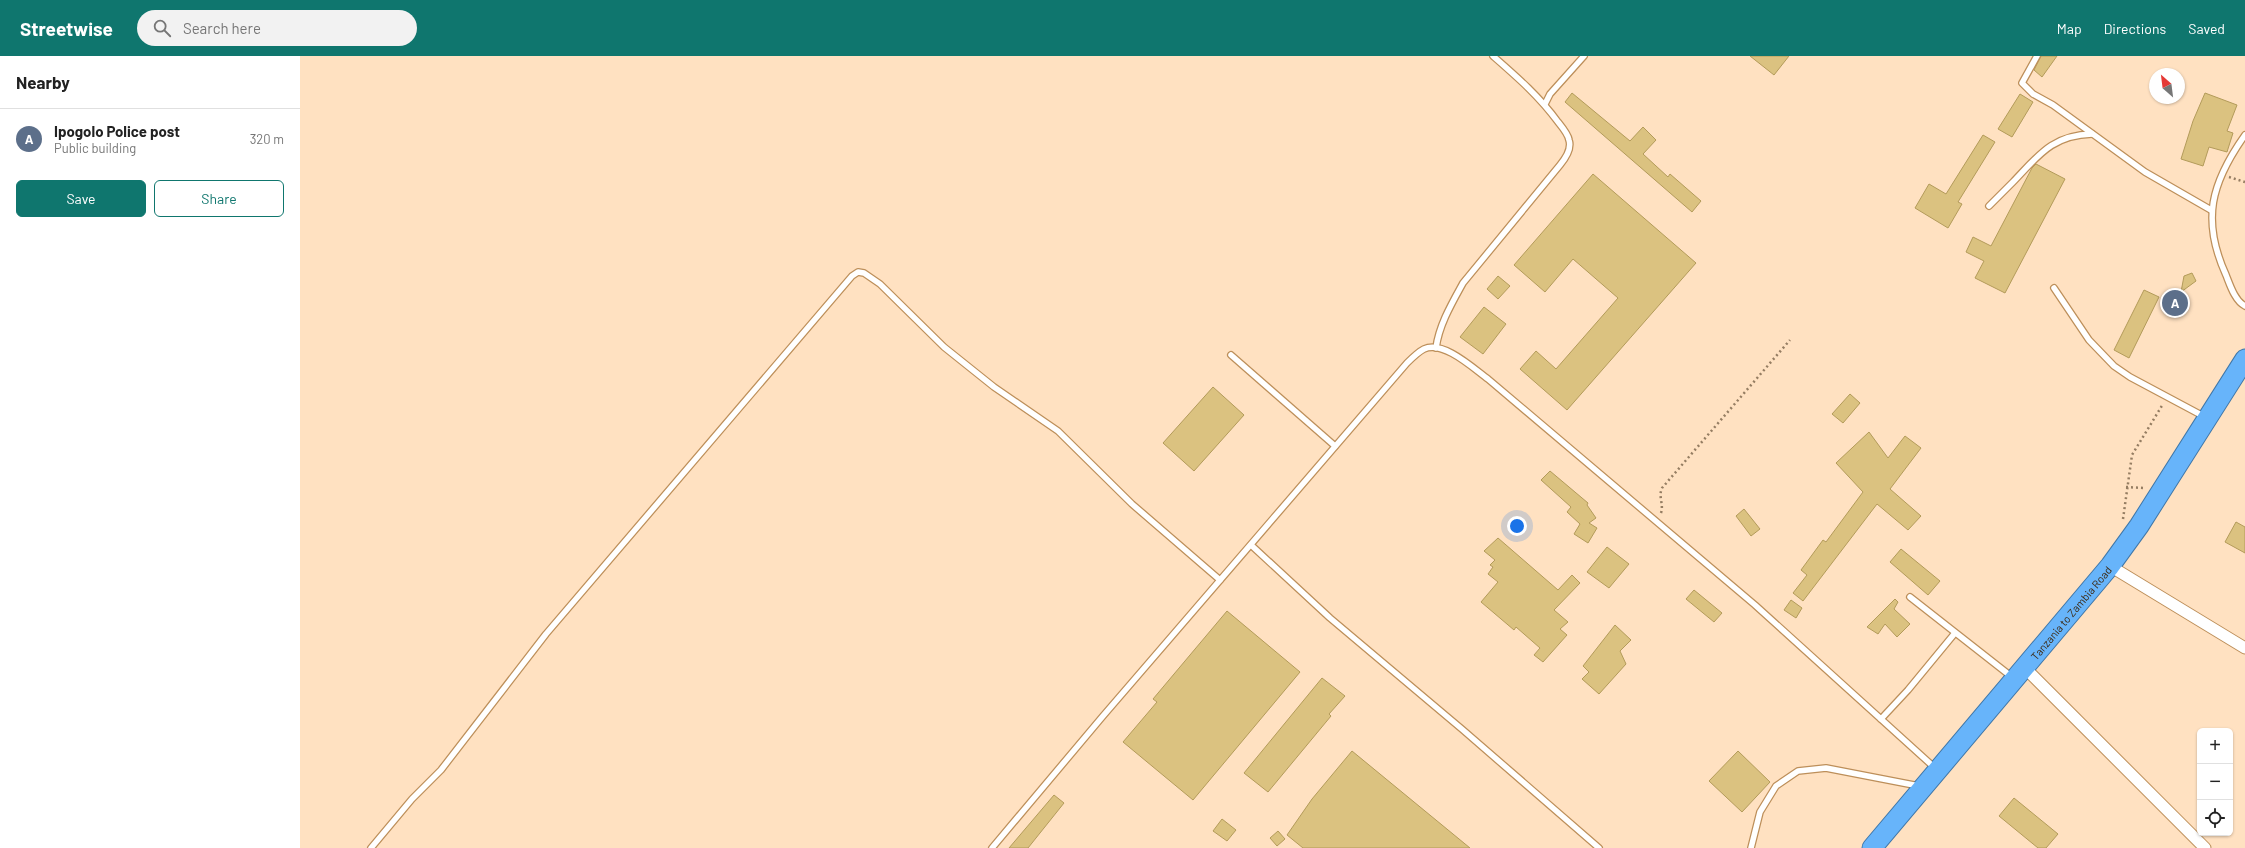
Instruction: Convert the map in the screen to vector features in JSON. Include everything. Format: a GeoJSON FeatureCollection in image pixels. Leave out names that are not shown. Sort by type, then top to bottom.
{"type":"FeatureCollection","features":[{"type":"Feature","properties":{"kind":"highway","name":"Tanzania to Zambia Road"},"geometry":{"type":"LineString","coordinates":[[1872,848],[2110,566],[2126,544],[2245,359]]}},
{"type":"Feature","properties":{"kind":"street"},"geometry":{"type":"LineString","coordinates":[[2110,566],[2245,648]]}},
{"type":"Feature","properties":{"kind":"street"},"geometry":{"type":"LineString","coordinates":[[2020,673],[2205,848]]}},
{"type":"Feature","properties":{"kind":"lane"},"geometry":{"type":"LineString","coordinates":[[1436,348],[1440,330],[1452,302],[1463,283],[1565,158],[1570,147],[1569,140],[1545,104],[1528,86],[1493,56]]}},
{"type":"Feature","properties":{"kind":"lane"},"geometry":{"type":"LineString","coordinates":[[1545,104],[1550,94],[1584,56]]}},
{"type":"Feature","properties":{"kind":"lane"},"geometry":{"type":"LineString","coordinates":[[2037,56],[2022,83],[2025,88],[2052,104],[2146,172],[2211,210]]}},
{"type":"Feature","properties":{"kind":"lane"},"geometry":{"type":"LineString","coordinates":[[1989,206],[2045,149],[2054,143],[2077,134],[2092,134]]}},
{"type":"Feature","properties":{"kind":"lane"},"geometry":{"type":"LineString","coordinates":[[2245,135],[2233,152],[2222,174],[2211,210],[2211,233],[2218,258],[2231,288],[2240,302],[2245,306]]}},
{"type":"Feature","properties":{"kind":"lane"},"geometry":{"type":"LineString","coordinates":[[371,848],[412,799],[442,770],[546,634],[612,559],[762,380],[852,276],[858,272],[864,273],[880,284],[944,347],[973,372],[1058,431],[1132,504],[1220,580]]}},
{"type":"Feature","properties":{"kind":"lane"},"geometry":{"type":"LineString","coordinates":[[2054,288],[2099,352],[2130,377],[2168,396],[2207,419]]}},
{"type":"Feature","properties":{"kind":"lane"},"geometry":{"type":"LineString","coordinates":[[992,848],[1335,446],[1407,363],[1425,348],[1448,350],[1488,379],[1755,605],[1938,771]]}},
{"type":"Feature","properties":{"kind":"lane"},"geometry":{"type":"LineString","coordinates":[[1231,355],[1335,446]]}},
{"type":"Feature","properties":{"kind":"lane"},"geometry":{"type":"LineString","coordinates":[[1251,545],[1330,618],[1457,725],[1598,848]]}},
{"type":"Feature","properties":{"kind":"lane"},"geometry":{"type":"LineString","coordinates":[[1910,597],[1955,633],[2020,673]]}},
{"type":"Feature","properties":{"kind":"lane"},"geometry":{"type":"LineString","coordinates":[[1881,718],[1908,690],[1955,633]]}},
{"type":"Feature","properties":{"kind":"lane"},"geometry":{"type":"LineString","coordinates":[[1751,848],[1760,812],[1776,786],[1798,771],[1826,768],[1924,787]]}},
{"type":"Feature","properties":{"kind":"path"},"geometry":{"type":"LineString","coordinates":[[2222,174],[2245,182]]}},
{"type":"Feature","properties":{"kind":"path"},"geometry":{"type":"LineString","coordinates":[[1658,523],[1662,511],[1659,496],[1662,488],[1790,340]]}},
{"type":"Feature","properties":{"kind":"path"},"geometry":{"type":"LineString","coordinates":[[2126,544],[2122,521],[2123,506],[2132,455],[2144,433],[2168,396]]}},
{"type":"Feature","properties":{"kind":"building"},"geometry":{"type":"Polygon","coordinates":[[[1750,56],[1789,56],[1774,75],[1750,56]]]}},
{"type":"Feature","properties":{"kind":"building"},"geometry":{"type":"Polygon","coordinates":[[[2041,56],[2057,56],[2042,77],[2034,70],[2041,56]]]}},
{"type":"Feature","properties":{"kind":"building"},"geometry":{"type":"Polygon","coordinates":[[[1572,93],[1630,141],[1643,127],[1656,140],[1643,154],[1668,177],[1670,174],[1701,201],[1692,212],[1565,102],[1572,93]]]}},
{"type":"Feature","properties":{"kind":"building"},"geometry":{"type":"Polygon","coordinates":[[[2205,93],[2237,105],[2227,131],[2233,133],[2227,152],[2209,147],[2203,166],[2181,159],[2193,121],[2205,93]]]}},
{"type":"Feature","properties":{"kind":"building"},"geometry":{"type":"Polygon","coordinates":[[[2020,94],[2033,102],[2012,137],[1998,129],[2020,94]]]}},
{"type":"Feature","properties":{"kind":"building"},"geometry":{"type":"Polygon","coordinates":[[[1983,135],[1995,142],[1958,202],[1962,204],[1948,228],[1915,208],[1929,184],[1946,194],[1983,135]]]}},
{"type":"Feature","properties":{"kind":"building"},"geometry":{"type":"Polygon","coordinates":[[[2036,164],[2065,179],[2005,293],[1975,278],[1984,261],[1966,252],[1973,237],[1991,246],[2032,168],[2036,164]]]}},
{"type":"Feature","properties":{"kind":"building"},"geometry":{"type":"Polygon","coordinates":[[[1593,174],[1696,263],[1567,410],[1520,369],[1536,351],[1556,369],[1618,298],[1573,259],[1545,292],[1514,265],[1593,174]]]}},
{"type":"Feature","properties":{"kind":"building"},"geometry":{"type":"Polygon","coordinates":[[[2192,273],[2196,281],[2181,292],[2184,276],[2192,273]]]}},
{"type":"Feature","properties":{"kind":"building"},"geometry":{"type":"Polygon","coordinates":[[[1498,276],[1510,286],[1498,299],[1487,289],[1498,276]]]}},
{"type":"Feature","properties":{"kind":"building"},"geometry":{"type":"Polygon","coordinates":[[[2144,290],[2159,297],[2129,358],[2114,350],[2144,290]]]}},
{"type":"Feature","properties":{"kind":"building"},"geometry":{"type":"Polygon","coordinates":[[[2171,292],[2187,300],[2179,315],[2163,306],[2171,292]]]}},
{"type":"Feature","properties":{"kind":"building"},"geometry":{"type":"Polygon","coordinates":[[[1484,307],[1506,324],[1483,354],[1460,337],[1484,307]]]}},
{"type":"Feature","properties":{"kind":"building"},"geometry":{"type":"Polygon","coordinates":[[[1213,387],[1244,415],[1194,471],[1163,443],[1213,387]]]}},
{"type":"Feature","properties":{"kind":"building"},"geometry":{"type":"Polygon","coordinates":[[[1850,394],[1860,403],[1843,423],[1832,414],[1850,394]]]}},
{"type":"Feature","properties":{"kind":"building"},"geometry":{"type":"Polygon","coordinates":[[[1869,432],[1888,458],[1905,436],[1921,448],[1890,489],[1921,516],[1908,530],[1877,504],[1803,601],[1793,593],[1807,575],[1801,570],[1823,540],[1826,542],[1863,492],[1836,463],[1869,432]]]}},
{"type":"Feature","properties":{"kind":"building"},"geometry":{"type":"Polygon","coordinates":[[[1550,471],[1588,503],[1587,505],[1596,518],[1589,523],[1597,528],[1588,543],[1574,534],[1580,524],[1567,512],[1571,507],[1541,480],[1550,471]]]}},
{"type":"Feature","properties":{"kind":"building"},"geometry":{"type":"Polygon","coordinates":[[[1744,509],[1760,529],[1751,536],[1736,516],[1744,509]]]}},
{"type":"Feature","properties":{"kind":"building"},"geometry":{"type":"Polygon","coordinates":[[[2236,522],[2245,527],[2245,553],[2225,542],[2236,522]]]}},
{"type":"Feature","properties":{"kind":"building"},"geometry":{"type":"Polygon","coordinates":[[[1498,538],[1558,590],[1572,575],[1580,583],[1554,610],[1568,622],[1560,629],[1567,635],[1543,662],[1534,655],[1540,648],[1516,627],[1514,630],[1481,602],[1498,582],[1488,574],[1493,567],[1490,565],[1495,560],[1484,551],[1498,538]]]}},
{"type":"Feature","properties":{"kind":"building"},"geometry":{"type":"Polygon","coordinates":[[[1607,547],[1629,564],[1609,588],[1587,572],[1607,547]]]}},
{"type":"Feature","properties":{"kind":"building"},"geometry":{"type":"Polygon","coordinates":[[[1901,549],[1940,581],[1928,595],[1890,562],[1901,549]]]}},
{"type":"Feature","properties":{"kind":"building"},"geometry":{"type":"Polygon","coordinates":[[[1694,590],[1722,613],[1714,622],[1686,599],[1694,590]]]}},
{"type":"Feature","properties":{"kind":"building"},"geometry":{"type":"Polygon","coordinates":[[[1895,599],[1898,602],[1894,609],[1910,624],[1897,637],[1885,624],[1878,634],[1867,627],[1895,599]]]}},
{"type":"Feature","properties":{"kind":"building"},"geometry":{"type":"Polygon","coordinates":[[[1791,600],[1802,608],[1796,618],[1784,610],[1791,600]]]}},
{"type":"Feature","properties":{"kind":"building"},"geometry":{"type":"Polygon","coordinates":[[[1227,611],[1300,672],[1193,800],[1123,742],[1157,702],[1153,699],[1227,611]]]}},
{"type":"Feature","properties":{"kind":"building"},"geometry":{"type":"Polygon","coordinates":[[[1615,625],[1631,640],[1620,651],[1626,664],[1599,694],[1582,679],[1589,672],[1583,666],[1615,625]]]}},
{"type":"Feature","properties":{"kind":"building"},"geometry":{"type":"Polygon","coordinates":[[[1322,678],[1345,696],[1329,714],[1331,716],[1268,792],[1244,773],[1322,678]]]}},
{"type":"Feature","properties":{"kind":"building"},"geometry":{"type":"Polygon","coordinates":[[[1352,751],[1470,848],[1303,848],[1287,835],[1312,799],[1352,751]]]}},
{"type":"Feature","properties":{"kind":"building"},"geometry":{"type":"Polygon","coordinates":[[[1738,751],[1770,782],[1742,812],[1709,781],[1738,751]]]}},
{"type":"Feature","properties":{"kind":"building"},"geometry":{"type":"Polygon","coordinates":[[[1054,795],[1064,803],[1028,848],[1009,848],[1054,795]]]}},
{"type":"Feature","properties":{"kind":"building"},"geometry":{"type":"Polygon","coordinates":[[[2014,798],[2058,834],[2046,848],[2038,848],[1999,816],[2014,798]]]}},
{"type":"Feature","properties":{"kind":"building"},"geometry":{"type":"Polygon","coordinates":[[[1222,819],[1236,830],[1227,841],[1213,831],[1222,819]]]}},
{"type":"Feature","properties":{"kind":"building"},"geometry":{"type":"Polygon","coordinates":[[[1278,831],[1285,839],[1277,846],[1270,838],[1278,831]]]}},
{"type":"Feature","properties":{"kind":"place","name":"Ipogolo Police post"},"geometry":{"type":"Point","coordinates":[2175,303]}}]}
